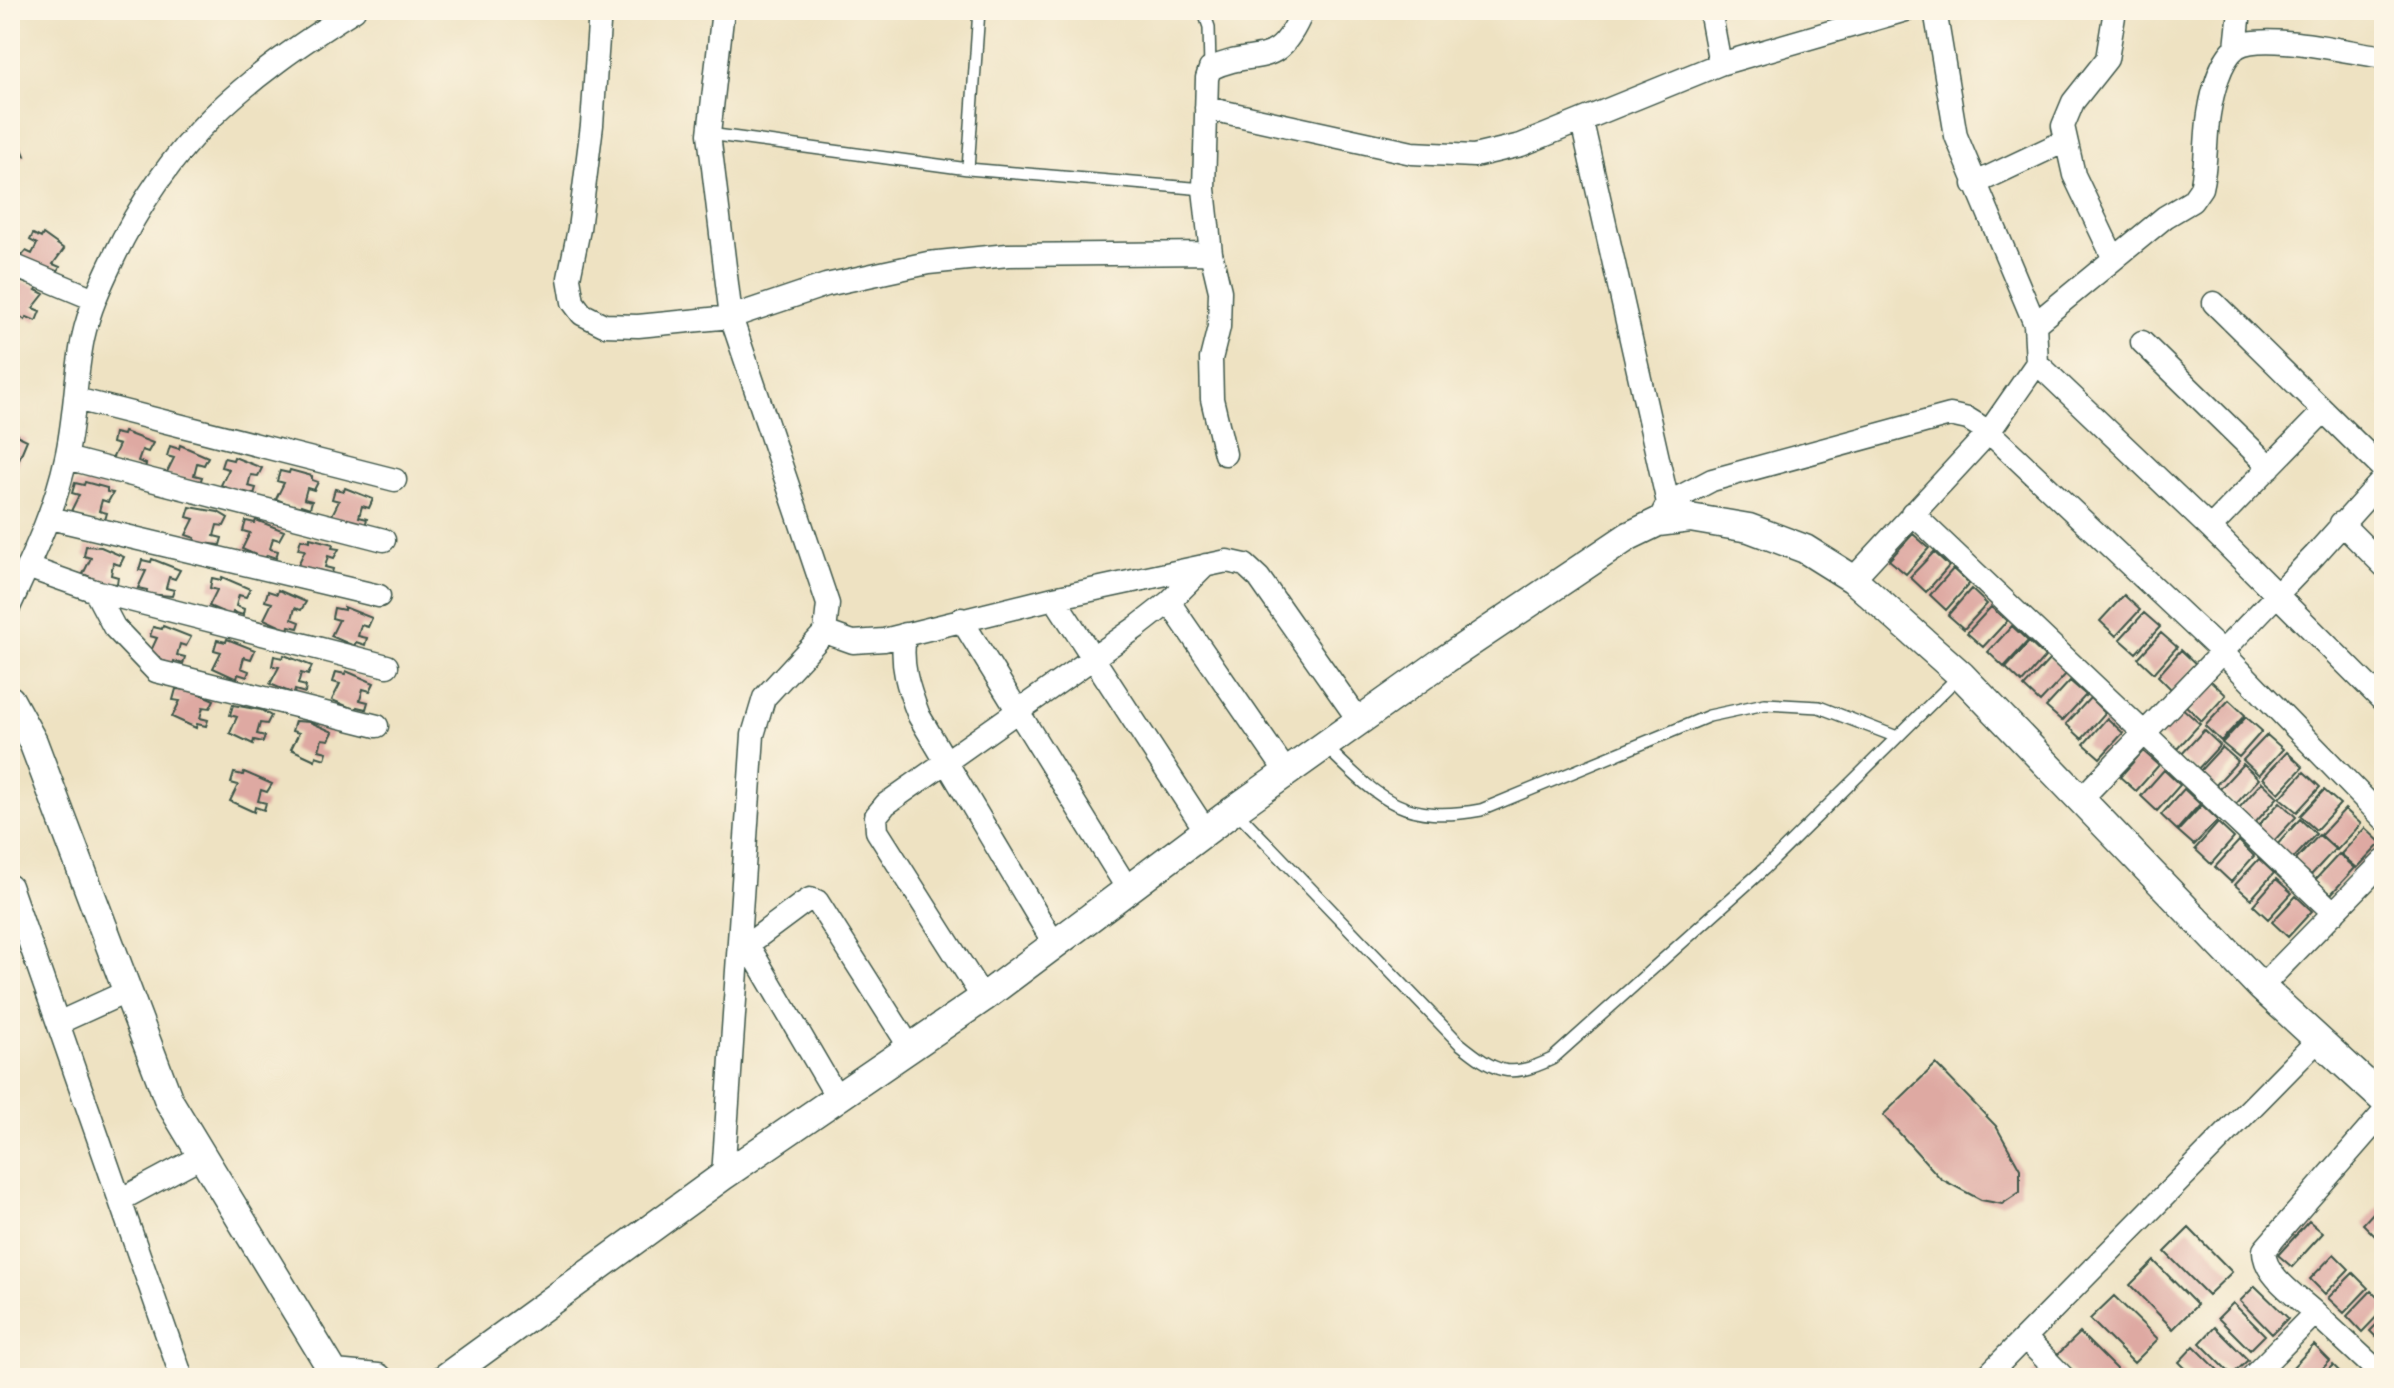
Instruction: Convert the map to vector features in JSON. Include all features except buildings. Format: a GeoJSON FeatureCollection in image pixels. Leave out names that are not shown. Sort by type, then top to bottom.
{"type":"FeatureCollection","features":[{"type":"Feature","properties":{"kind":"street"},"geometry":{"type":"LineString","coordinates":[[10,605],[50,518],[66,458],[83,338],[94,299],[136,211],[192,136],[253,77],[354,10]]}},
{"type":"Feature","properties":{"kind":"street"},"geometry":{"type":"LineString","coordinates":[[600,10],[592,125],[579,229],[569,278],[573,302],[582,314],[604,325],[638,326],[731,317],[826,285],[928,263],[1008,255],[1211,253]]}},
{"type":"Feature","properties":{"kind":"street"},"geometry":{"type":"LineString","coordinates":[[723,10],[709,134],[731,317],[828,604],[825,632],[764,698],[753,735],[744,940],[723,1176]]}},
{"type":"Feature","properties":{"kind":"street"},"geometry":{"type":"LineString","coordinates":[[1225,454],[1212,399],[1211,359],[1219,327],[1220,291],[1211,253],[1204,189],[1210,69],[1221,63],[1261,58],[1271,52],[1291,39],[1303,10]]}},
{"type":"Feature","properties":{"kind":"street"},"geometry":{"type":"LineString","coordinates":[[1710,10],[1720,64]]}},
{"type":"Feature","properties":{"kind":"street"},"geometry":{"type":"LineString","coordinates":[[1206,108],[1412,153],[1474,156],[1521,145],[1720,64],[1906,10]]}},
{"type":"Feature","properties":{"kind":"street"},"geometry":{"type":"LineString","coordinates":[[1853,579],[1989,432],[2037,363],[2035,324],[1956,136],[1935,10]]}},
{"type":"Feature","properties":{"kind":"street"},"geometry":{"type":"LineString","coordinates":[[2114,259],[2074,175],[2063,126],[2073,102],[2107,59],[2115,10]]}},
{"type":"Feature","properties":{"kind":"street"},"geometry":{"type":"LineString","coordinates":[[2236,48],[2240,10]]}},
{"type":"Feature","properties":{"kind":"street"},"geometry":{"type":"LineString","coordinates":[[2035,324],[2165,217],[2192,201],[2201,188],[2212,102],[2227,59],[2236,48],[2251,41],[2384,57]]}},
{"type":"Feature","properties":{"kind":"street"},"geometry":{"type":"LineString","coordinates":[[1582,122],[1663,512]]}},
{"type":"Feature","properties":{"kind":"street"},"geometry":{"type":"LineString","coordinates":[[1974,184],[2065,141]]}},
{"type":"Feature","properties":{"kind":"street"},"geometry":{"type":"LineString","coordinates":[[10,264],[94,299]]}},
{"type":"Feature","properties":{"kind":"street"},"geometry":{"type":"LineString","coordinates":[[2214,303],[2384,470]]}},
{"type":"Feature","properties":{"kind":"street"},"geometry":{"type":"LineString","coordinates":[[2142,342],[2270,467]]}},
{"type":"Feature","properties":{"kind":"street"},"geometry":{"type":"LineString","coordinates":[[2037,363],[2210,528],[2384,702]]}},
{"type":"Feature","properties":{"kind":"street"},"geometry":{"type":"LineString","coordinates":[[76,399],[395,480]]}},
{"type":"Feature","properties":{"kind":"street"},"geometry":{"type":"LineString","coordinates":[[2210,528],[2324,411]]}},
{"type":"Feature","properties":{"kind":"street"},"geometry":{"type":"LineString","coordinates":[[445,1378],[723,1176],[983,998],[1234,810],[1459,650],[1712,480],[1950,415],[1968,419],[1989,432],[2222,652],[2384,819]]}},
{"type":"Feature","properties":{"kind":"street"},"geometry":{"type":"LineString","coordinates":[[66,458],[384,540]]}},
{"type":"Feature","properties":{"kind":"street"},"geometry":{"type":"LineString","coordinates":[[2081,799],[2277,595],[2384,478]]}},
{"type":"Feature","properties":{"kind":"street"},"geometry":{"type":"LineString","coordinates":[[1663,512],[1749,528],[1805,549],[1853,579],[1961,675],[2261,987],[2384,1100]]}},
{"type":"Feature","properties":{"kind":"street"},"geometry":{"type":"LineString","coordinates":[[1912,513],[2334,913]]}},
{"type":"Feature","properties":{"kind":"street"},"geometry":{"type":"LineString","coordinates":[[50,518],[379,596]]}},
{"type":"Feature","properties":{"kind":"street"},"geometry":{"type":"LineString","coordinates":[[2341,523],[2384,566]]}},
{"type":"Feature","properties":{"kind":"street"},"geometry":{"type":"LineString","coordinates":[[825,632],[853,642],[905,634],[1227,561],[1245,565],[1259,578],[1360,722]]}},
{"type":"Feature","properties":{"kind":"street"},"geometry":{"type":"LineString","coordinates":[[983,998],[877,831],[876,816],[886,804],[1092,661],[1169,602],[1206,565]]}},
{"type":"Feature","properties":{"kind":"street"},"geometry":{"type":"LineString","coordinates":[[27,567],[95,591],[387,666]]}},
{"type":"Feature","properties":{"kind":"street"},"geometry":{"type":"LineString","coordinates":[[95,591],[114,627],[156,671],[377,726]]}},
{"type":"Feature","properties":{"kind":"street"},"geometry":{"type":"LineString","coordinates":[[1054,598],[1092,661],[1206,831]]}},
{"type":"Feature","properties":{"kind":"street"},"geometry":{"type":"LineString","coordinates":[[1169,602],[1287,773]]}},
{"type":"Feature","properties":{"kind":"street"},"geometry":{"type":"LineString","coordinates":[[961,619],[1129,891]]}},
{"type":"Feature","properties":{"kind":"street"},"geometry":{"type":"LineString","coordinates":[[905,634],[902,655],[907,686],[946,765],[1055,945]]}},
{"type":"Feature","properties":{"kind":"street"},"geometry":{"type":"LineString","coordinates":[[10,700],[33,742],[169,1101],[336,1376],[378,1378]]}},
{"type":"Feature","properties":{"kind":"street"},"geometry":{"type":"LineString","coordinates":[[2261,987],[2384,861]]}},
{"type":"Feature","properties":{"kind":"street"},"geometry":{"type":"LineString","coordinates":[[10,886],[182,1378]]}},
{"type":"Feature","properties":{"kind":"street"},"geometry":{"type":"LineString","coordinates":[[744,940],[802,904],[817,901],[911,1049]]}},
{"type":"Feature","properties":{"kind":"street"},"geometry":{"type":"LineString","coordinates":[[744,940],[838,1099]]}},
{"type":"Feature","properties":{"kind":"street"},"geometry":{"type":"LineString","coordinates":[[58,1023],[126,992]]}},
{"type":"Feature","properties":{"kind":"street"},"geometry":{"type":"LineString","coordinates":[[1985,1378],[2318,1040]]}},
{"type":"Feature","properties":{"kind":"street"},"geometry":{"type":"LineString","coordinates":[[2384,1112],[2264,1250],[2264,1259],[2272,1272],[2384,1377]]}},
{"type":"Feature","properties":{"kind":"street"},"geometry":{"type":"LineString","coordinates":[[120,1200],[202,1156]]}},
{"type":"Feature","properties":{"kind":"street"},"geometry":{"type":"LineString","coordinates":[[2251,1378],[2315,1313]]}},
{"type":"Feature","properties":{"kind":"street"},"geometry":{"type":"LineString","coordinates":[[2025,1338],[2064,1378]]}},
{"type":"Feature","properties":{"kind":"lane"},"geometry":{"type":"LineString","coordinates":[[968,169],[979,10]]}},
{"type":"Feature","properties":{"kind":"lane"},"geometry":{"type":"LineString","coordinates":[[1203,10],[1209,27],[1210,69]]}},
{"type":"Feature","properties":{"kind":"lane"},"geometry":{"type":"LineString","coordinates":[[709,134],[968,169],[1204,189]]}},
{"type":"Feature","properties":{"kind":"lane"},"geometry":{"type":"LineString","coordinates":[[1234,810],[1459,1043],[1486,1064],[1506,1073],[1530,1070],[1552,1059],[1693,936],[1961,675]]}},
{"type":"Feature","properties":{"kind":"lane"},"geometry":{"type":"LineString","coordinates":[[1326,747],[1370,790],[1405,809],[1444,817],[1481,810],[1709,716],[1765,704],[1819,707],[1897,737]]}}]}
